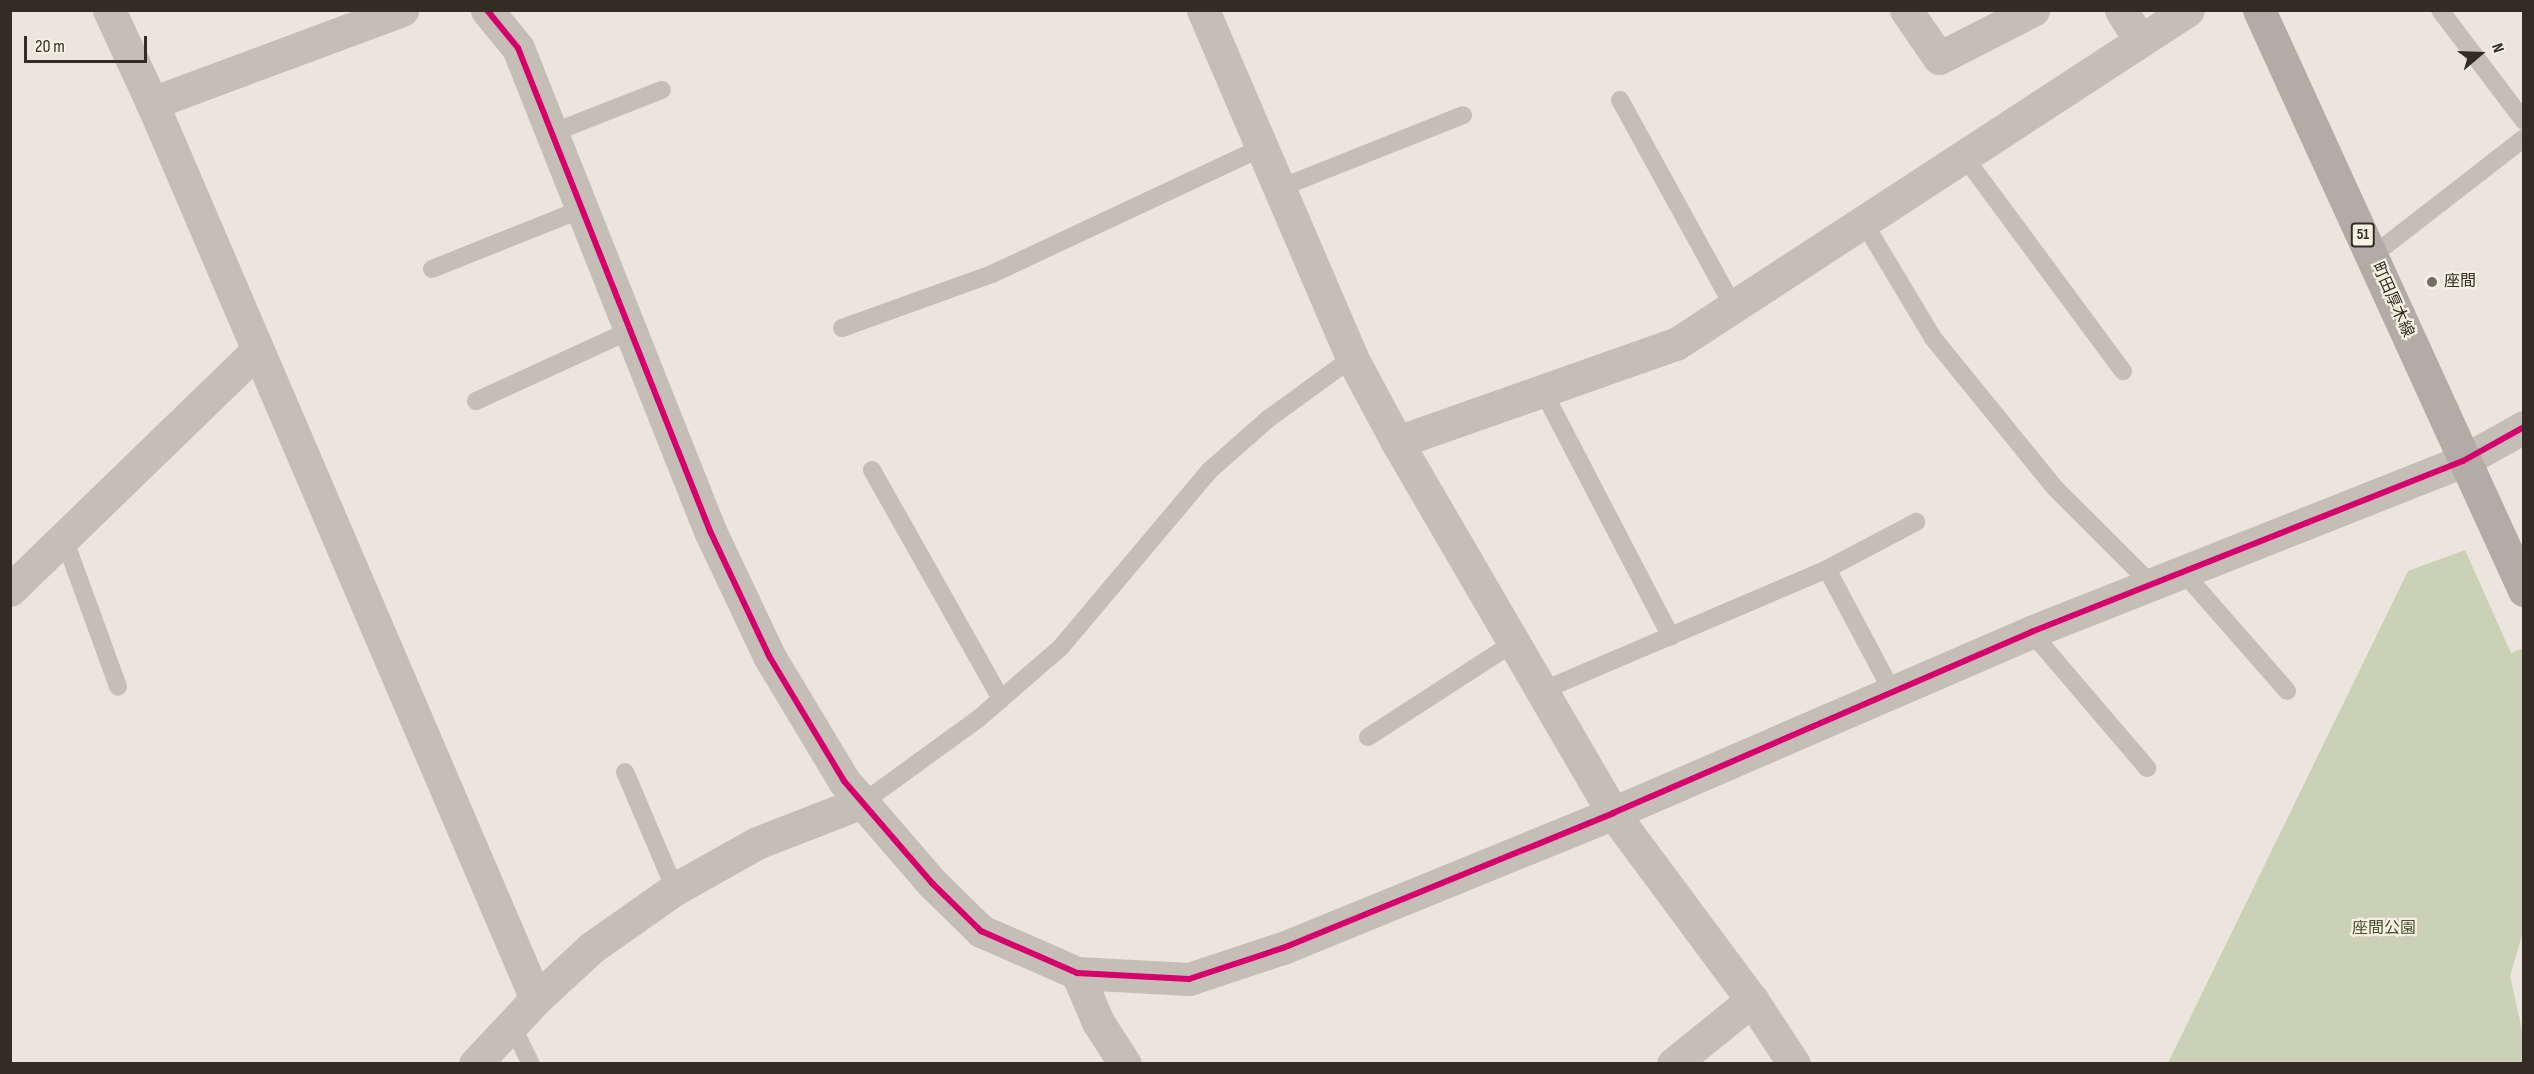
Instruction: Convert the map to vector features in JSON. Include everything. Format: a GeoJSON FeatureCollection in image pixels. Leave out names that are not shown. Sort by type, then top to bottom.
{"type":"FeatureCollection","features":[{"type":"Feature","properties":{"kind":"main road","name":"町田厚木線"},"geometry":{"type":"LineString","coordinates":[[2259,10],[2523,590]]}},
{"type":"Feature","properties":{"kind":"street"},"geometry":{"type":"LineString","coordinates":[[109,10],[152,103],[536,999]]}},
{"type":"Feature","properties":{"kind":"street"},"geometry":{"type":"LineString","coordinates":[[152,103],[402,10]]}},
{"type":"Feature","properties":{"kind":"street"},"geometry":{"type":"LineString","coordinates":[[487,10],[518,48],[710,531],[769,656],[844,781],[865,801],[932,884],[981,931],[1077,973],[1189,979],[1283,948],[1612,813],[2031,632],[2463,461],[2523,428]]}},
{"type":"Feature","properties":{"kind":"street"},"geometry":{"type":"LineString","coordinates":[[1203,10],[1352,358],[1397,442],[1539,692],[1612,813],[1752,1000],[1794,1064]]}},
{"type":"Feature","properties":{"kind":"street"},"geometry":{"type":"LineString","coordinates":[[1906,10],[1939,58],[2033,10]]}},
{"type":"Feature","properties":{"kind":"street"},"geometry":{"type":"LineString","coordinates":[[2121,10],[2140,40]]}},
{"type":"Feature","properties":{"kind":"street"},"geometry":{"type":"LineString","coordinates":[[1397,442],[1676,344],[2188,10]]}},
{"type":"Feature","properties":{"kind":"street"},"geometry":{"type":"LineString","coordinates":[[10,590],[257,351]]}},
{"type":"Feature","properties":{"kind":"street"},"geometry":{"type":"LineString","coordinates":[[475,1064],[536,999],[591,948],[675,889],[757,843],[865,801]]}},
{"type":"Feature","properties":{"kind":"street"},"geometry":{"type":"LineString","coordinates":[[1077,973],[1098,1022],[1125,1064]]}},
{"type":"Feature","properties":{"kind":"street"},"geometry":{"type":"LineString","coordinates":[[1673,1064],[1752,1000]]}},
{"type":"Feature","properties":{"kind":"lane"},"geometry":{"type":"LineString","coordinates":[[2440,10],[2523,121]]}},
{"type":"Feature","properties":{"kind":"lane"},"geometry":{"type":"LineString","coordinates":[[552,133],[662,90]]}},
{"type":"Feature","properties":{"kind":"lane"},"geometry":{"type":"LineString","coordinates":[[1620,100],[1734,307]]}},
{"type":"Feature","properties":{"kind":"lane"},"geometry":{"type":"LineString","coordinates":[[1280,188],[1463,115]]}},
{"type":"Feature","properties":{"kind":"lane"},"geometry":{"type":"LineString","coordinates":[[2372,256],[2523,138]]}},
{"type":"Feature","properties":{"kind":"lane"},"geometry":{"type":"LineString","coordinates":[[842,328],[992,274],[1261,148]]}},
{"type":"Feature","properties":{"kind":"lane"},"geometry":{"type":"LineString","coordinates":[[1963,155],[2123,371]]}},
{"type":"Feature","properties":{"kind":"lane"},"geometry":{"type":"LineString","coordinates":[[432,269],[582,209]]}},
{"type":"Feature","properties":{"kind":"lane"},"geometry":{"type":"LineString","coordinates":[[1863,221],[1933,338],[2055,488],[2152,585]]}},
{"type":"Feature","properties":{"kind":"lane"},"geometry":{"type":"LineString","coordinates":[[476,401],[631,330]]}},
{"type":"Feature","properties":{"kind":"lane"},"geometry":{"type":"LineString","coordinates":[[865,801],[1001,699],[1061,647],[1209,471],[1268,418],[1352,358]]}},
{"type":"Feature","properties":{"kind":"lane"},"geometry":{"type":"LineString","coordinates":[[1543,391],[1671,637]]}},
{"type":"Feature","properties":{"kind":"lane"},"geometry":{"type":"LineString","coordinates":[[872,470],[1001,699]]}},
{"type":"Feature","properties":{"kind":"lane"},"geometry":{"type":"LineString","coordinates":[[1539,692],[1827,569],[1916,522]]}},
{"type":"Feature","properties":{"kind":"lane"},"geometry":{"type":"LineString","coordinates":[[64,538],[118,686]]}},
{"type":"Feature","properties":{"kind":"lane"},"geometry":{"type":"LineString","coordinates":[[1827,569],[1892,692]]}},
{"type":"Feature","properties":{"kind":"lane"},"geometry":{"type":"LineString","coordinates":[[2183,572],[2287,691]]}},
{"type":"Feature","properties":{"kind":"lane"},"geometry":{"type":"LineString","coordinates":[[2031,632],[2146,768]]}},
{"type":"Feature","properties":{"kind":"lane"},"geometry":{"type":"LineString","coordinates":[[1368,738],[1512,644]]}},
{"type":"Feature","properties":{"kind":"lane"},"geometry":{"type":"LineString","coordinates":[[625,772],[675,889]]}},
{"type":"Feature","properties":{"kind":"lane"},"geometry":{"type":"LineString","coordinates":[[511,1024],[531,1064]]}},
{"type":"Feature","properties":{"kind":"green space","name":"座間公園"},"geometry":{"type":"Polygon","coordinates":[[[2465,550],[2511,653],[2523,648],[2524,929],[2510,976],[2523,1034],[2523,1063],[2168,1063],[2408,571],[2465,550]]]}},
{"type":"Feature","properties":{"kind":"cycle path"},"geometry":{"type":"LineString","coordinates":[[487,10],[518,48],[710,531],[769,656],[844,781],[932,883],[981,931],[1077,973],[1189,979],[1283,948],[1613,813],[2031,632],[2463,461],[2524,427]]}},
{"type":"Feature","properties":{"kind":"place","name":"座間"},"geometry":{"type":"Point","coordinates":[2432,282]}}]}
